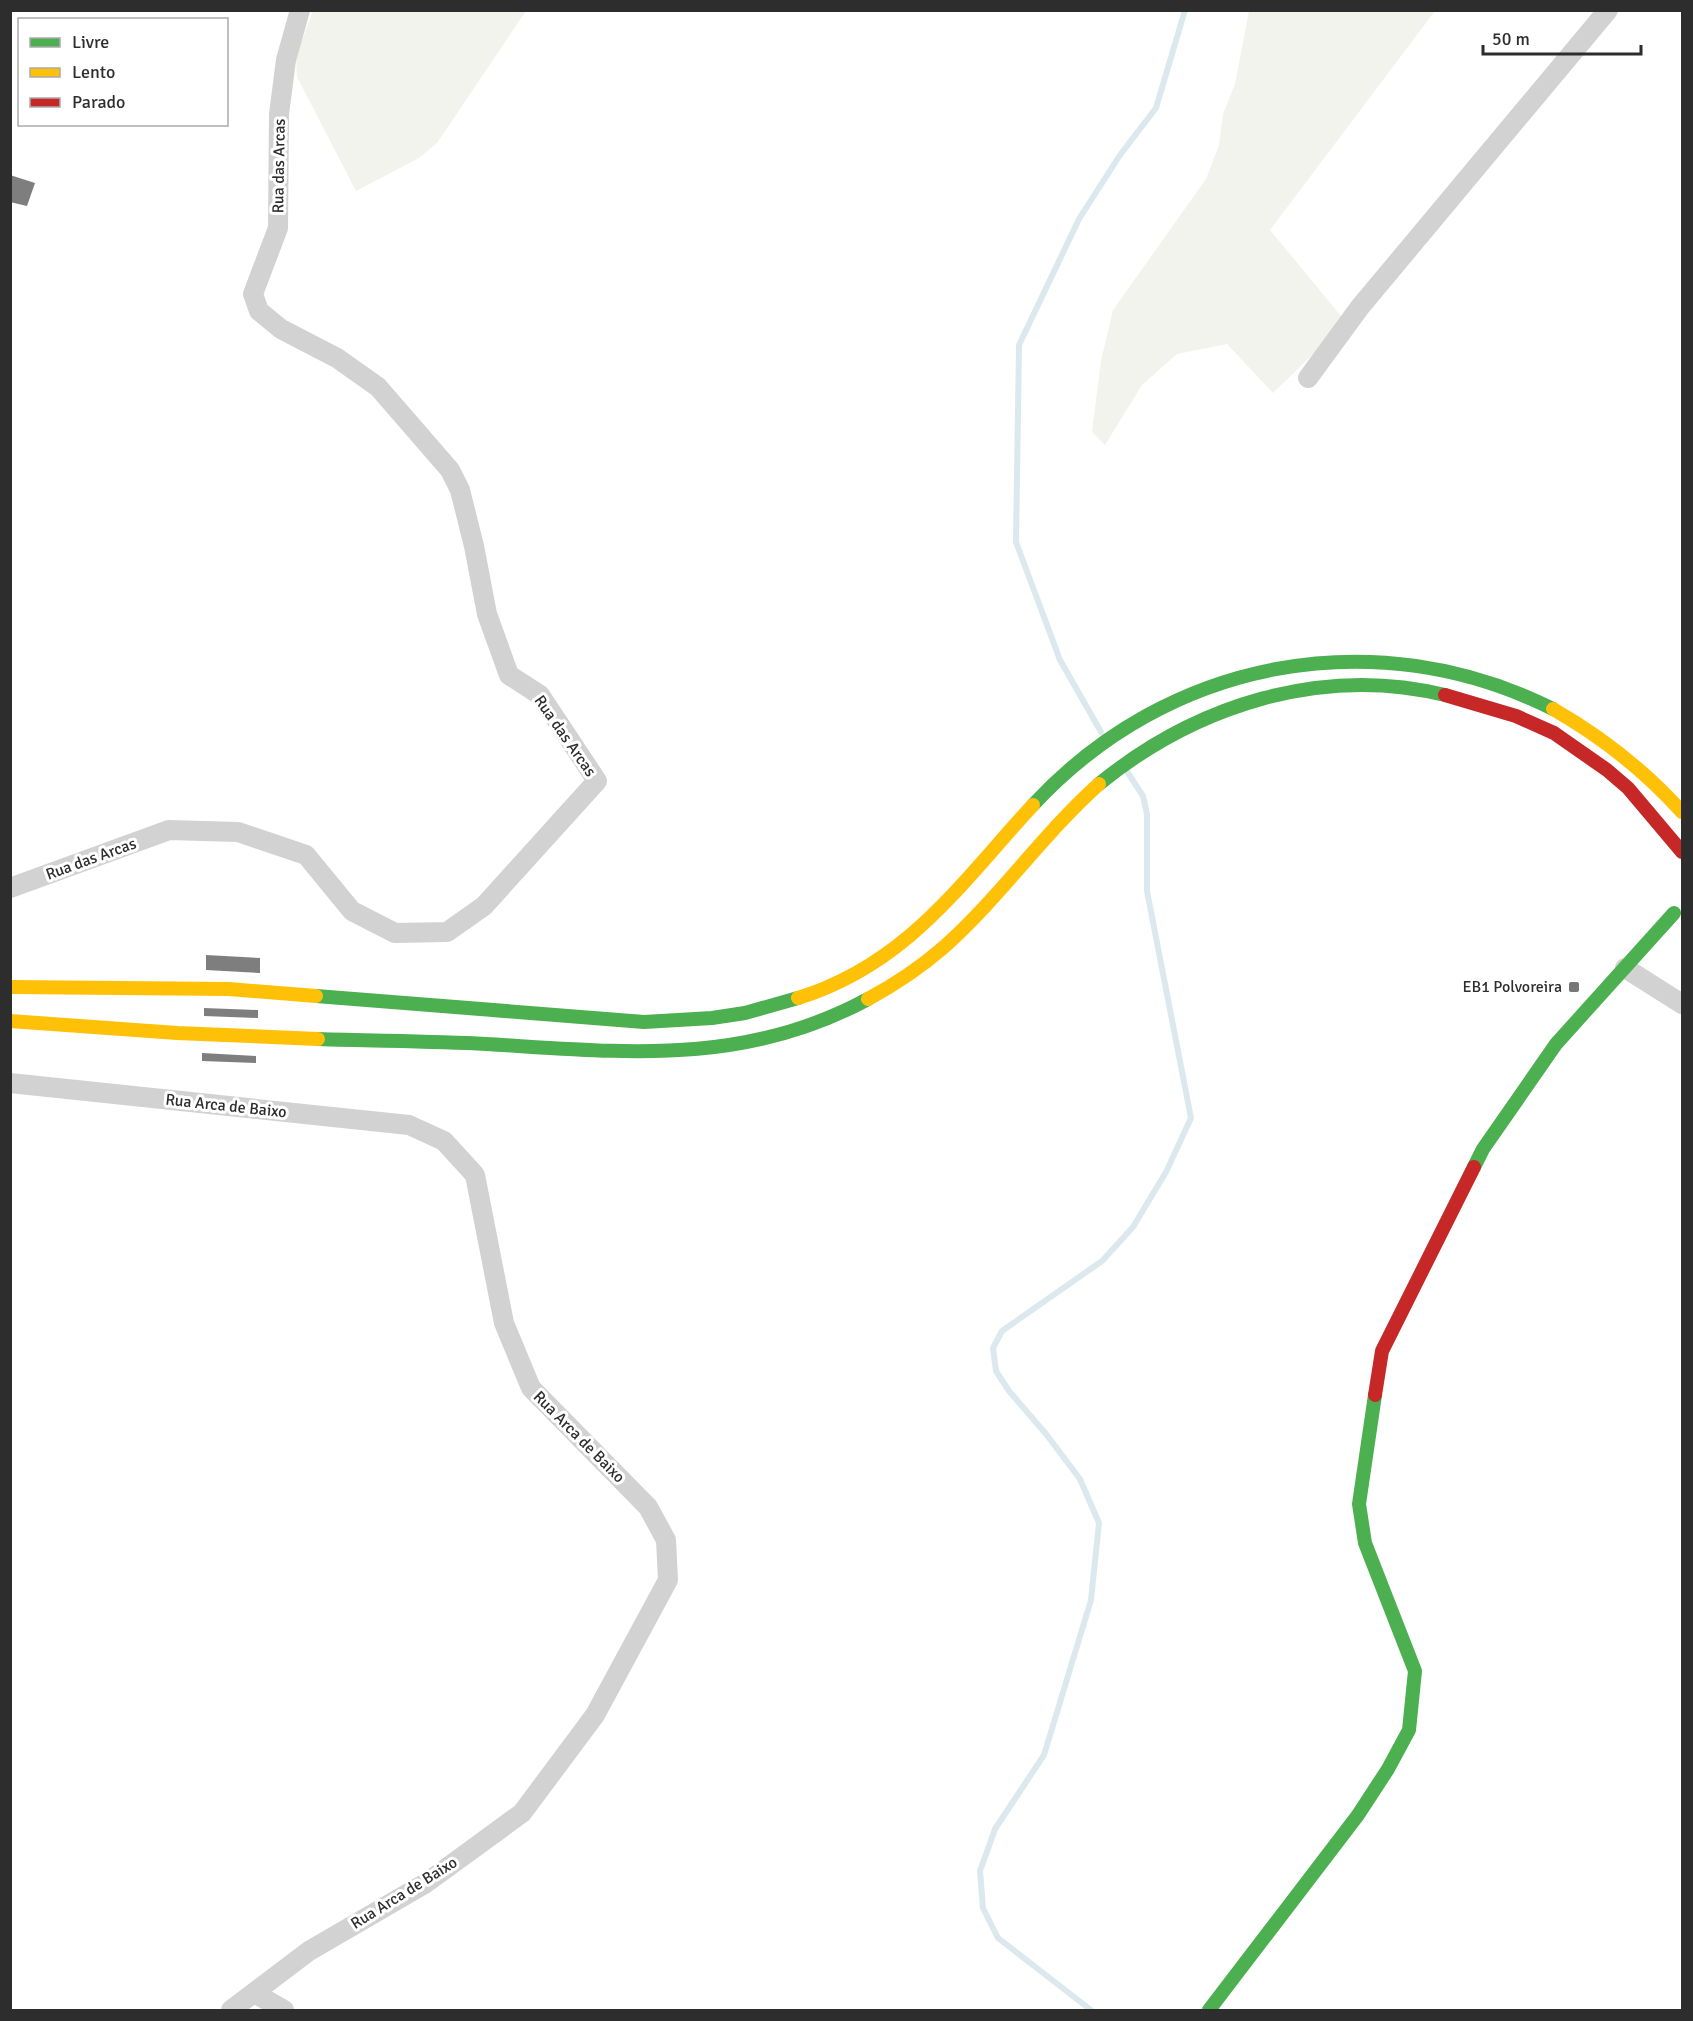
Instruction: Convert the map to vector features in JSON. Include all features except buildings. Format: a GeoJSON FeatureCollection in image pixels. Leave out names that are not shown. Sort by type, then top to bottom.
{"type":"FeatureCollection","features":[{"type":"Feature","properties":{"kind":"main road"},"geometry":{"type":"LineString","coordinates":[[10,987],[229,990],[644,1022],[689,1022],[733,1016],[778,1006],[820,990],[861,970],[898,947],[964,886],[1057,781],[1128,726],[1167,704],[1209,686],[1253,672],[1299,664],[1346,660],[1390,662],[1437,668],[1480,679],[1524,695],[1564,715],[1605,740],[1637,764],[1683,812]]}},
{"type":"Feature","properties":{"kind":"main road"},"geometry":{"type":"LineString","coordinates":[[10,1021],[232,1036],[480,1044],[639,1053],[686,1052],[773,1038],[814,1025],[853,1008],[930,959],[995,895],[1083,797],[1117,769],[1155,743],[1239,706],[1274,695],[1328,686],[1380,684],[1451,696],[1546,729],[1610,772],[1647,807],[1683,852]]}},
{"type":"Feature","properties":{"kind":"main road"},"geometry":{"type":"LineString","coordinates":[[1209,2010],[1358,1815],[1388,1769],[1409,1730],[1415,1671],[1365,1543],[1359,1504],[1382,1351],[1483,1149],[1556,1044],[1674,913]]}},
{"type":"Feature","properties":{"kind":"street","name":"Rua das Arcas"},"geometry":{"type":"LineString","coordinates":[[10,888],[169,830],[238,832],[306,855],[352,911],[396,933],[447,932],[484,906],[597,781],[540,695],[509,675],[487,614],[460,490],[450,470],[378,387],[337,358],[282,329],[259,311],[253,294],[278,228],[279,114],[286,60],[300,10]]}},
{"type":"Feature","properties":{"kind":"street"},"geometry":{"type":"LineString","coordinates":[[1308,378],[1360,307],[1608,10]]}},
{"type":"Feature","properties":{"kind":"street"},"geometry":{"type":"LineString","coordinates":[[1625,968],[1683,1004]]}},
{"type":"Feature","properties":{"kind":"street","name":"Rua Arca de Baixo"},"geometry":{"type":"LineString","coordinates":[[10,1083],[409,1125],[444,1141],[475,1174],[504,1323],[531,1388],[648,1507],[666,1540],[668,1580],[595,1715],[522,1813],[426,1882],[309,1951],[231,2010]]}},
{"type":"Feature","properties":{"kind":"street"},"geometry":{"type":"LineString","coordinates":[[254,1993],[284,2010]]}},
{"type":"Feature","properties":{"kind":"shaded area"},"geometry":{"type":"Polygon","coordinates":[[[313,11],[526,11],[437,143],[419,158],[356,191],[297,77],[296,56],[313,11]]]}},
{"type":"Feature","properties":{"kind":"shaded area"},"geometry":{"type":"Polygon","coordinates":[[[1249,11],[1435,11],[1270,230],[1346,322],[1273,393],[1227,344],[1177,354],[1142,385],[1105,445],[1092,432],[1101,361],[1113,310],[1206,179],[1219,145],[1223,114],[1235,84],[1249,11]]]}},
{"type":"Feature","properties":{"kind":"waterway"},"geometry":{"type":"LineString","coordinates":[[1101,732],[1060,660],[1016,542],[1019,345],[1079,219],[1120,155],[1156,108],[1185,10]]}},
{"type":"Feature","properties":{"kind":"waterway"},"geometry":{"type":"LineString","coordinates":[[1091,2010],[998,1938],[983,1908],[980,1871],[995,1829],[1044,1755],[1091,1600],[1099,1523],[1080,1479],[1009,1391],[996,1371],[993,1348],[1002,1331],[1102,1261],[1133,1227],[1166,1172],[1191,1118],[1147,891],[1147,814],[1143,796],[1128,773]]}},
{"type":"Feature","properties":{"kind":"traffic: fast"},"geometry":{"type":"LineString","coordinates":[[1033,805],[1087,755],[1146,716],[1210,687],[1277,669],[1346,662],[1416,666],[1485,682],[1553,709]]}},
{"type":"Feature","properties":{"kind":"traffic: fast"},"geometry":{"type":"LineString","coordinates":[[1099,784],[1137,756],[1177,733],[1219,713],[1262,699],[1307,689],[1353,685],[1399,687],[1445,695]]}},
{"type":"Feature","properties":{"kind":"traffic: fast"},"geometry":{"type":"LineString","coordinates":[[1474,1167],[1483,1149],[1556,1044],[1674,913]]}},
{"type":"Feature","properties":{"kind":"traffic: fast"},"geometry":{"type":"LineString","coordinates":[[316,996],[644,1022],[712,1018],[745,1013],[798,998]]}},
{"type":"Feature","properties":{"kind":"traffic: fast"},"geometry":{"type":"LineString","coordinates":[[318,1039],[465,1043],[585,1050],[681,1050],[728,1045],[775,1036],[821,1021],[868,999]]}},
{"type":"Feature","properties":{"kind":"traffic: fast"},"geometry":{"type":"LineString","coordinates":[[1209,2010],[1358,1815],[1388,1769],[1409,1730],[1415,1671],[1365,1543],[1359,1504],[1375,1395]]}},
{"type":"Feature","properties":{"kind":"traffic: slow"},"geometry":{"type":"LineString","coordinates":[[1553,709],[1622,755],[1682,812]]}},
{"type":"Feature","properties":{"kind":"traffic: slow"},"geometry":{"type":"LineString","coordinates":[[868,999],[888,988],[944,947],[1099,784]]}},
{"type":"Feature","properties":{"kind":"traffic: slow"},"geometry":{"type":"LineString","coordinates":[[798,998],[836,983],[870,965],[901,943],[955,892],[1033,805]]}},
{"type":"Feature","properties":{"kind":"traffic: slow"},"geometry":{"type":"LineString","coordinates":[[10,987],[229,989],[316,996]]}},
{"type":"Feature","properties":{"kind":"traffic: slow"},"geometry":{"type":"LineString","coordinates":[[10,1021],[177,1033],[318,1039]]}},
{"type":"Feature","properties":{"kind":"traffic: jam"},"geometry":{"type":"LineString","coordinates":[[1445,695],[1516,716],[1554,733],[1607,770],[1628,788],[1682,852]]}},
{"type":"Feature","properties":{"kind":"traffic: jam"},"geometry":{"type":"LineString","coordinates":[[1375,1395],[1382,1351],[1474,1167]]}},
{"type":"Feature","properties":{"kind":"place","name":"EB1 Polvoreira"},"geometry":{"type":"Point","coordinates":[1574,987]}}]}
